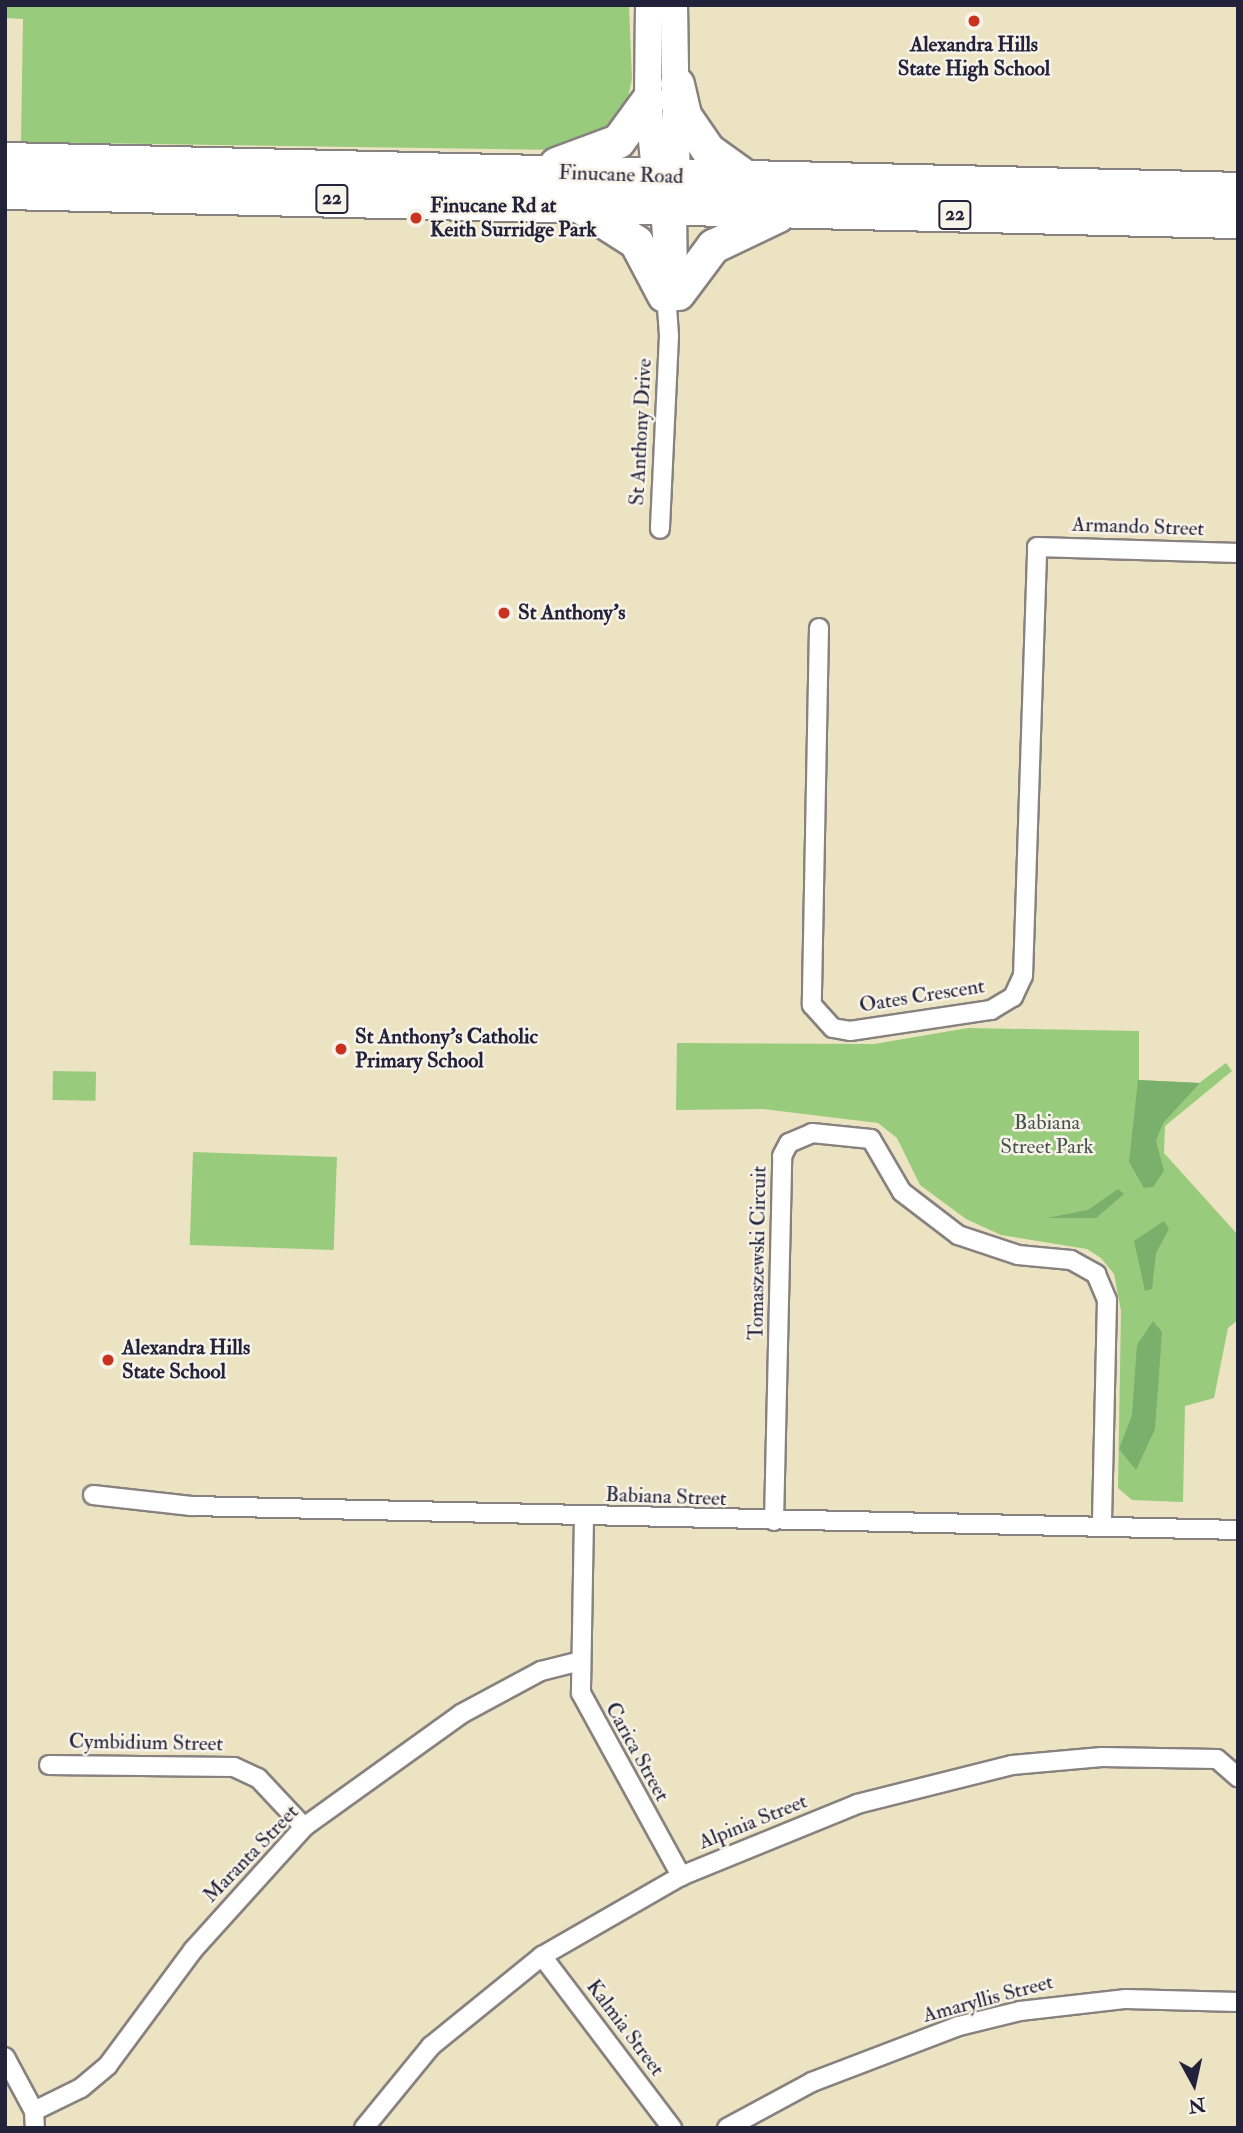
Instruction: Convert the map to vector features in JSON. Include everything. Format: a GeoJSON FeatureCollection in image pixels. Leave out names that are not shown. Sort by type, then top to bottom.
{"type":"FeatureCollection","features":[{"type":"Feature","properties":{"kind":"highway"},"geometry":{"type":"LineString","coordinates":[[677,84],[684,115],[708,150],[747,178]]}},
{"type":"Feature","properties":{"kind":"highway"},"geometry":{"type":"LineString","coordinates":[[530,172],[618,141],[648,100]]}},
{"type":"Feature","properties":{"kind":"highway","name":"Finucane Road"},"geometry":{"type":"LineString","coordinates":[[5,159],[530,172],[790,211],[1238,221]]}},
{"type":"Feature","properties":{"kind":"highway","name":"Finucane Road"},"geometry":{"type":"LineString","coordinates":[[5,192],[578,205],[747,178],[1238,189]]}},
{"type":"Feature","properties":{"kind":"highway"},"geometry":{"type":"LineString","coordinates":[[578,205],[636,242],[671,294],[713,246],[790,211]]}},
{"type":"Feature","properties":{"kind":"main road"},"geometry":{"type":"LineString","coordinates":[[649,5],[648,100],[667,192]]}},
{"type":"Feature","properties":{"kind":"main road"},"geometry":{"type":"LineString","coordinates":[[667,192],[677,84],[674,5]]}},
{"type":"Feature","properties":{"kind":"street","name":"St Anthony Drive"},"geometry":{"type":"LineString","coordinates":[[660,530],[671,294],[667,192]]}},
{"type":"Feature","properties":{"kind":"street","name":"Armando Street"},"geometry":{"type":"LineString","coordinates":[[1037,547],[1238,553]]}},
{"type":"Feature","properties":{"kind":"street","name":"Oates Crescent"},"geometry":{"type":"LineString","coordinates":[[819,628],[812,1005],[833,1028],[850,1031],[990,1010],[1013,997],[1023,976],[1037,547]]}},
{"type":"Feature","properties":{"kind":"street","name":"Tomaszewski Circuit"},"geometry":{"type":"LineString","coordinates":[[774,1521],[782,1156],[789,1143],[812,1133],[871,1139],[902,1192],[958,1235],[1018,1255],[1071,1260],[1096,1274],[1107,1300],[1102,1525]]}},
{"type":"Feature","properties":{"kind":"street","name":"Babiana Street"},"geometry":{"type":"LineString","coordinates":[[93,1495],[191,1506],[1238,1530]]}},
{"type":"Feature","properties":{"kind":"street","name":"Carica Street"},"geometry":{"type":"LineString","coordinates":[[584,1517],[581,1661],[588,1713],[681,1876]]}},
{"type":"Feature","properties":{"kind":"street","name":"Maranta Street"},"geometry":{"type":"LineString","coordinates":[[35,2119],[81,2088],[108,2065],[193,1951],[304,1827],[461,1714],[541,1671],[581,1661]]}},
{"type":"Feature","properties":{"kind":"street","name":"Alpinia Street"},"geometry":{"type":"LineString","coordinates":[[364,2128],[431,2046],[542,1956],[681,1876],[857,1804],[1012,1765],[1102,1757],[1217,1759],[1238,1777]]}},
{"type":"Feature","properties":{"kind":"street","name":"Cymbidium Street"},"geometry":{"type":"LineString","coordinates":[[49,1765],[234,1767],[258,1778],[304,1827]]}},
{"type":"Feature","properties":{"kind":"street","name":"Kalmia Street"},"geometry":{"type":"LineString","coordinates":[[542,1956],[672,2128]]}},
{"type":"Feature","properties":{"kind":"street","name":"Amaryllis Street"},"geometry":{"type":"LineString","coordinates":[[727,2128],[812,2082],[971,2023],[1065,2002],[1238,2002]]}},
{"type":"Feature","properties":{"kind":"street"},"geometry":{"type":"LineString","coordinates":[[5,2057],[35,2119]]}},
{"type":"Feature","properties":{"kind":"green space"},"geometry":{"type":"Polygon","coordinates":[[[5,5],[629,5],[632,79],[626,107],[609,126],[562,150],[21,142],[23,19],[5,18],[5,5]]]}},
{"type":"Feature","properties":{"kind":"green space","name":"Babiana Street Park"},"geometry":{"type":"Polygon","coordinates":[[[968,1028],[1139,1031],[1139,1080],[1199,1083],[1226,1063],[1232,1071],[1165,1126],[1164,1153],[1238,1235],[1238,1320],[1228,1328],[1214,1398],[1185,1406],[1183,1502],[1132,1500],[1118,1488],[1121,1311],[1114,1274],[1101,1258],[1087,1249],[1001,1235],[966,1219],[920,1185],[897,1138],[878,1123],[763,1109],[676,1110],[677,1043],[874,1044],[968,1028]]]}},
{"type":"Feature","properties":{"kind":"green space"},"geometry":{"type":"Polygon","coordinates":[[[53,1071],[96,1072],[95,1101],[52,1100],[53,1071]]]}},
{"type":"Feature","properties":{"kind":"green space"},"geometry":{"type":"Polygon","coordinates":[[[1138,1080],[1200,1083],[1163,1123],[1156,1141],[1164,1171],[1153,1187],[1144,1188],[1129,1162],[1138,1080]]]}},
{"type":"Feature","properties":{"kind":"green space"},"geometry":{"type":"Polygon","coordinates":[[[193,1152],[337,1157],[334,1250],[190,1245],[193,1152]]]}},
{"type":"Feature","properties":{"kind":"green space"},"geometry":{"type":"Polygon","coordinates":[[[1118,1189],[1124,1194],[1096,1218],[1047,1218],[1088,1210],[1118,1189]]]}},
{"type":"Feature","properties":{"kind":"green space"},"geometry":{"type":"Polygon","coordinates":[[[1164,1221],[1169,1229],[1156,1253],[1152,1289],[1145,1291],[1134,1241],[1164,1221]]]}},
{"type":"Feature","properties":{"kind":"green space"},"geometry":{"type":"Polygon","coordinates":[[[1153,1321],[1162,1332],[1155,1429],[1136,1470],[1119,1449],[1132,1415],[1137,1345],[1153,1321]]]}},
{"type":"Feature","properties":{"kind":"place","name":"Alexandra Hills State High School"},"geometry":{"type":"Point","coordinates":[974,21]}},
{"type":"Feature","properties":{"kind":"place","name":"Finucane Rd at Keith Surridge Park"},"geometry":{"type":"Point","coordinates":[416,218]}},
{"type":"Feature","properties":{"kind":"place","name":"St Anthony's"},"geometry":{"type":"Point","coordinates":[504,613]}},
{"type":"Feature","properties":{"kind":"place","name":"St Anthony's Catholic Primary School"},"geometry":{"type":"Point","coordinates":[341,1049]}},
{"type":"Feature","properties":{"kind":"place","name":"Alexandra Hills State School"},"geometry":{"type":"Point","coordinates":[108,1360]}}]}
